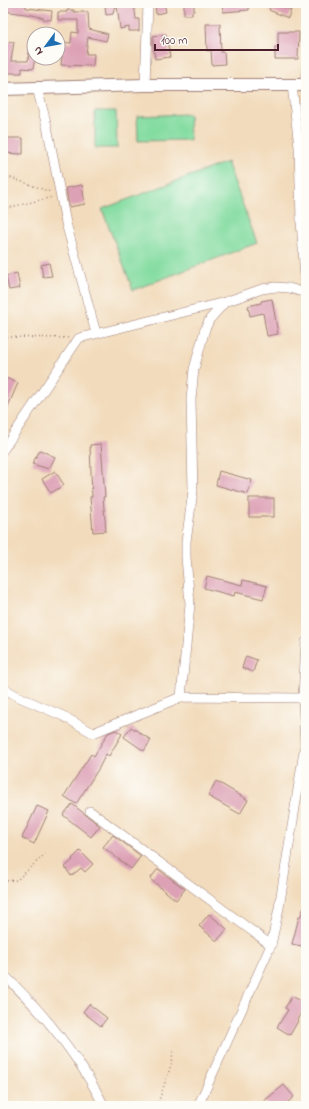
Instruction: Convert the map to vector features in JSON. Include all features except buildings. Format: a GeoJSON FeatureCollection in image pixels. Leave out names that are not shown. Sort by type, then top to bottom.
{"type":"FeatureCollection","features":[{"type":"Feature","properties":{"kind":"street"},"geometry":{"type":"LineString","coordinates":[[145,85],[148,3]]}},
{"type":"Feature","properties":{"kind":"street"},"geometry":{"type":"LineString","coordinates":[[3,89],[145,85],[306,85],[306,72]]}},
{"type":"Feature","properties":{"kind":"street"},"geometry":{"type":"LineString","coordinates":[[3,450],[6,441],[79,338],[225,302],[262,289],[275,287],[289,288],[306,292],[304,221],[299,147],[292,85]]}},
{"type":"Feature","properties":{"kind":"street"},"geometry":{"type":"LineString","coordinates":[[37,88],[66,223],[96,333]]}},
{"type":"Feature","properties":{"kind":"street"},"geometry":{"type":"LineString","coordinates":[[180,697],[190,604],[186,542],[193,491],[191,398],[194,369],[205,329],[210,319],[225,302]]}},
{"type":"Feature","properties":{"kind":"street"},"geometry":{"type":"LineString","coordinates":[[198,1106],[271,945],[279,908],[305,745],[303,698],[306,642]]}},
{"type":"Feature","properties":{"kind":"street"},"geometry":{"type":"LineString","coordinates":[[3,688],[19,697],[63,716],[93,733],[180,697],[303,698]]}},
{"type":"Feature","properties":{"kind":"street"},"geometry":{"type":"LineString","coordinates":[[90,811],[271,945]]}},
{"type":"Feature","properties":{"kind":"street"},"geometry":{"type":"LineString","coordinates":[[3,974],[28,998],[48,1021],[77,1061],[97,1092],[104,1106]]}},
{"type":"Feature","properties":{"kind":"path"},"geometry":{"type":"LineString","coordinates":[[3,175],[61,195]]}},
{"type":"Feature","properties":{"kind":"path"},"geometry":{"type":"LineString","coordinates":[[3,209],[61,195]]}},
{"type":"Feature","properties":{"kind":"path"},"geometry":{"type":"LineString","coordinates":[[3,337],[79,338]]}},
{"type":"Feature","properties":{"kind":"path"},"geometry":{"type":"LineString","coordinates":[[3,881],[17,880],[45,854]]}},
{"type":"Feature","properties":{"kind":"path"},"geometry":{"type":"LineString","coordinates":[[157,1106],[172,1062],[172,1048]]}},
{"type":"Feature","properties":{"kind":"green space"},"geometry":{"type":"Polygon","coordinates":[[[95,111],[116,111],[117,148],[95,148],[95,111]]]}},
{"type":"Feature","properties":{"kind":"green space"},"geometry":{"type":"Polygon","coordinates":[[[189,114],[190,140],[138,141],[137,116],[189,114]]]}},
{"type":"Feature","properties":{"kind":"green space"},"geometry":{"type":"Polygon","coordinates":[[[227,162],[257,243],[133,290],[102,209],[227,162]]]}}]}
